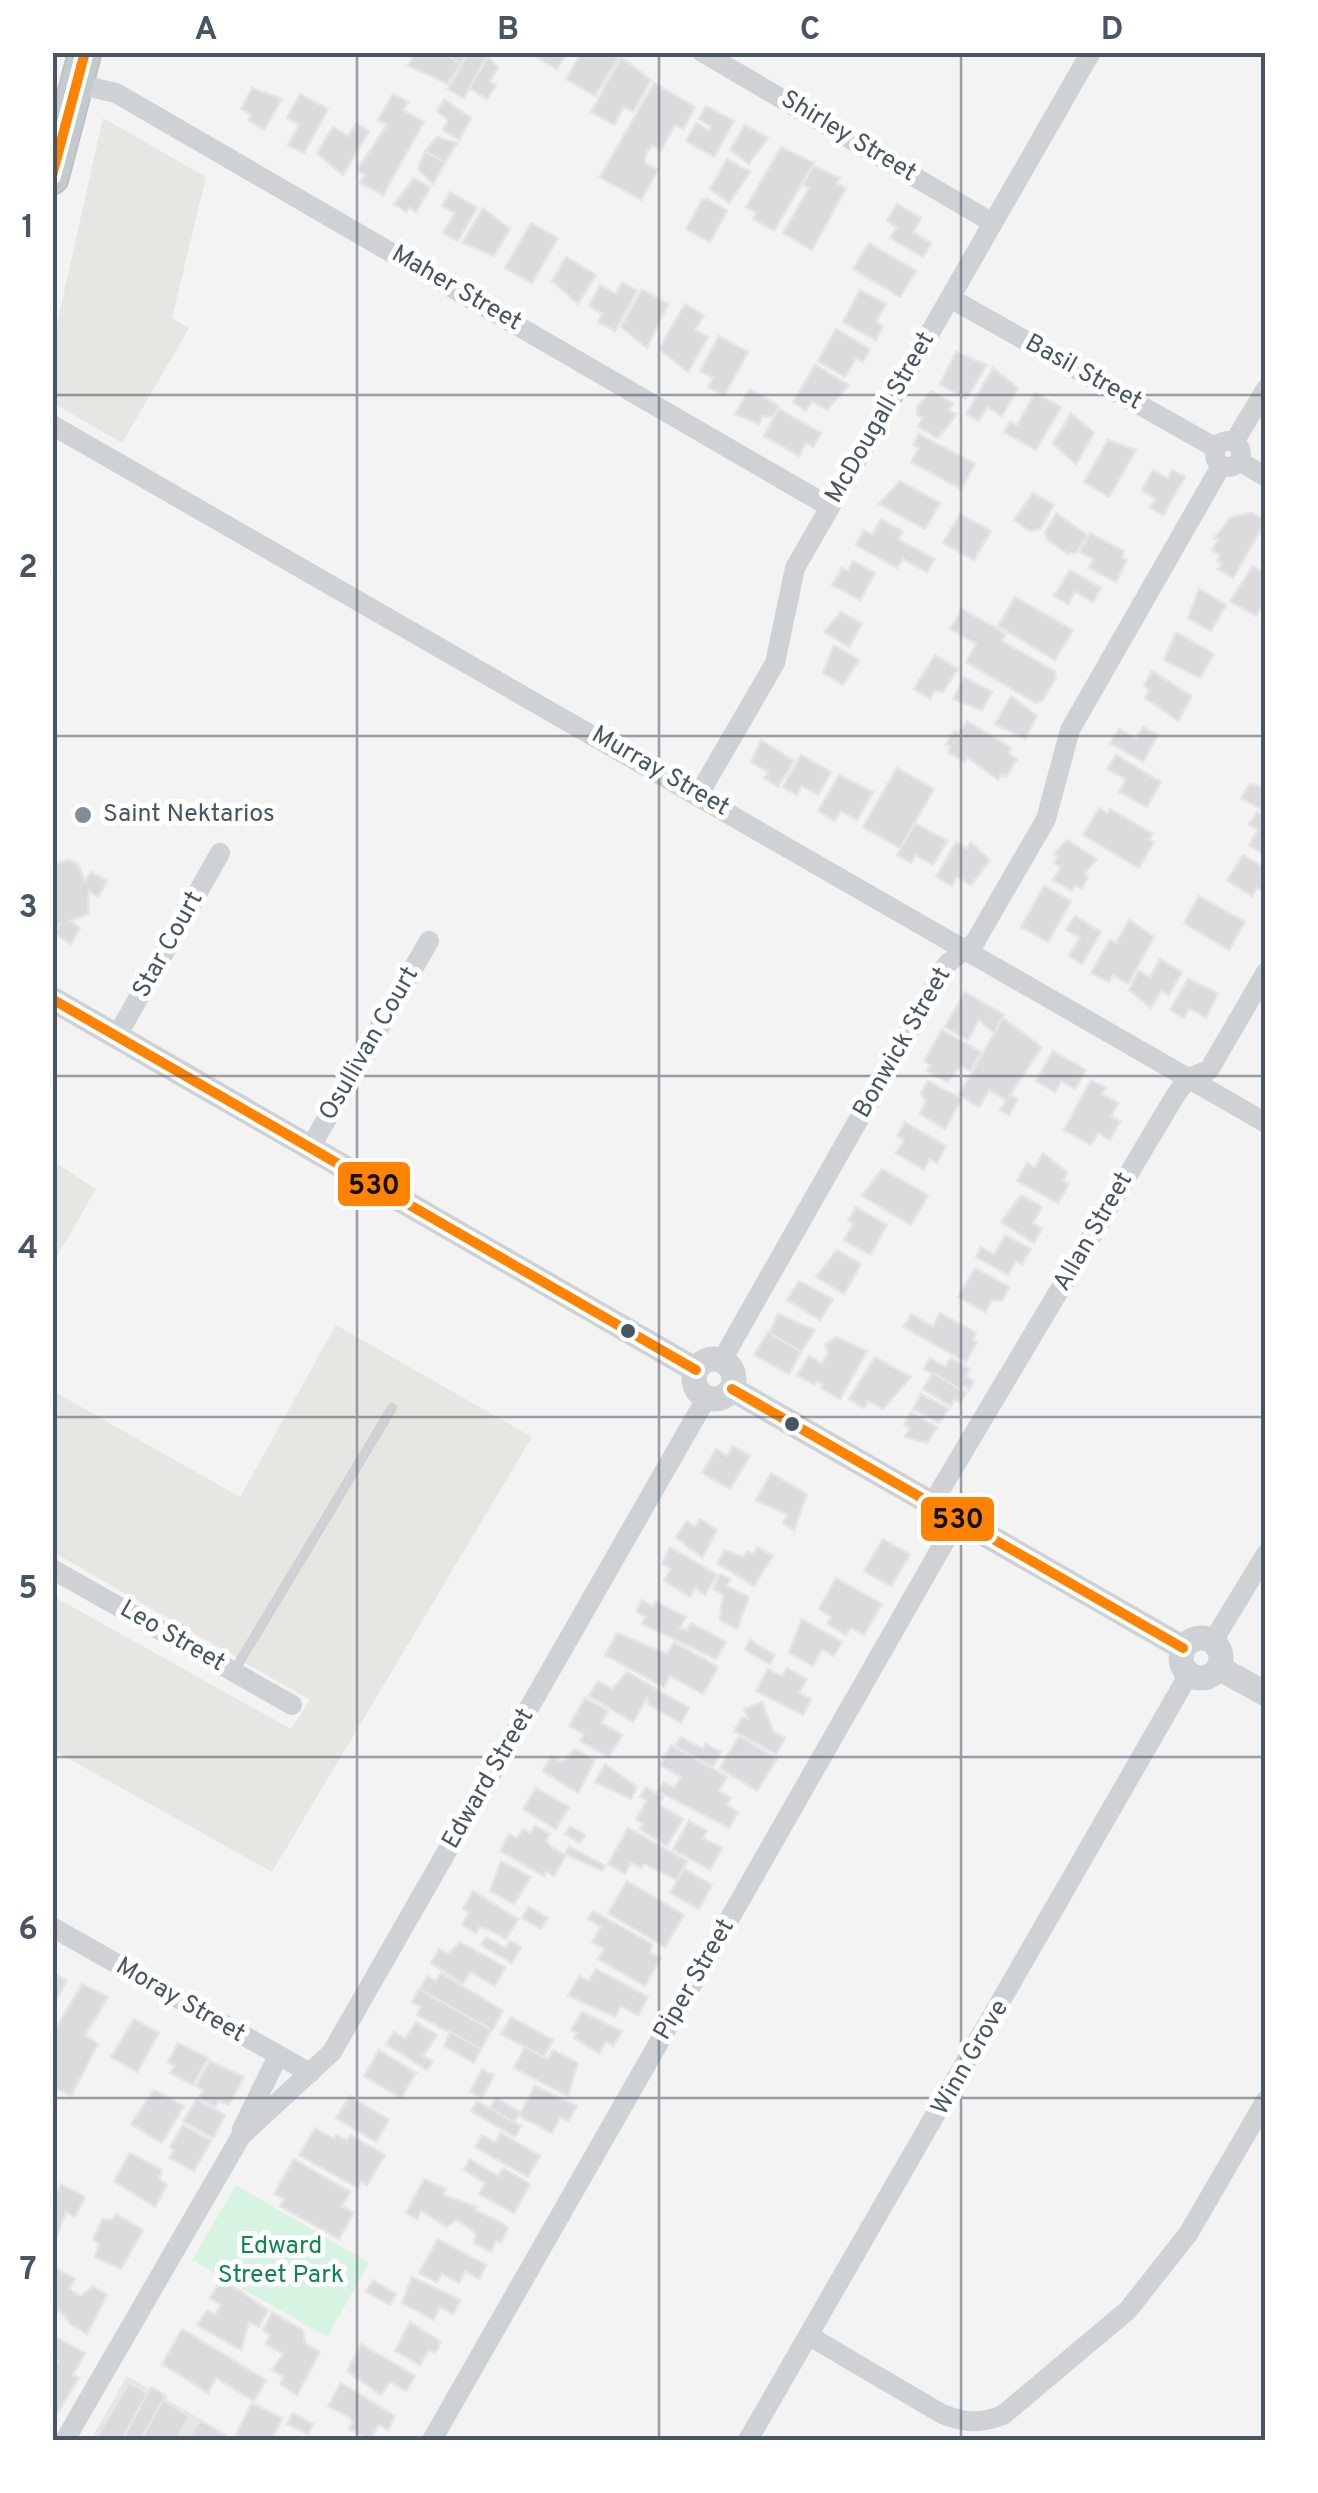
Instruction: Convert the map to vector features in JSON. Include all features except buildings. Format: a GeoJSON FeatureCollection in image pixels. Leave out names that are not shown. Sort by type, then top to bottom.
{"type":"FeatureCollection","features":[{"type":"Feature","properties":{"kind":"highway"},"geometry":{"type":"LineString","coordinates":[[52,178],[81,68]]}},
{"type":"Feature","properties":{"kind":"street","name":"Shirley Street"},"geometry":{"type":"LineString","coordinates":[[702,52],[993,223]]}},
{"type":"Feature","properties":{"kind":"street","name":"McDougall Street"},"geometry":{"type":"LineString","coordinates":[[699,794],[775,664],[795,568],[1091,52]]}},
{"type":"Feature","properties":{"kind":"street","name":"Maher Street"},"geometry":{"type":"LineString","coordinates":[[81,68],[116,93],[830,507]]}},
{"type":"Feature","properties":{"kind":"street","name":"Basil Street"},"geometry":{"type":"LineString","coordinates":[[950,298],[1266,477]]}},
{"type":"Feature","properties":{"kind":"street","name":"Bonwick Street"},"geometry":{"type":"LineString","coordinates":[[722,1360],[947,964],[975,942],[1046,819],[1070,730],[1266,389]]}},
{"type":"Feature","properties":{"kind":"street","name":"Murray Street"},"geometry":{"type":"LineString","coordinates":[[52,425],[1266,1123]]}},
{"type":"Feature","properties":{"kind":"street","name":"Star Court"},"geometry":{"type":"LineString","coordinates":[[117,1036],[220,854]]}},
{"type":"Feature","properties":{"kind":"street","name":"Osullivan Court"},"geometry":{"type":"LineString","coordinates":[[310,1148],[429,941]]}},
{"type":"Feature","properties":{"kind":"street","name":"Allan Street"},"geometry":{"type":"LineString","coordinates":[[932,1504],[1188,1078],[1209,1070],[1266,972]]}},
{"type":"Feature","properties":{"kind":"street"},"geometry":{"type":"LineString","coordinates":[[52,999],[696,1370]]}},
{"type":"Feature","properties":{"kind":"street"},"geometry":{"type":"LineString","coordinates":[[722,1360],[734,1372],[732,1389],[724,1397],[707,1397],[697,1389],[696,1370],[704,1361],[722,1360]]}},
{"type":"Feature","properties":{"kind":"street"},"geometry":{"type":"LineString","coordinates":[[732,1389],[1184,1648]]}},
{"type":"Feature","properties":{"kind":"street","name":"Edward Street"},"geometry":{"type":"LineString","coordinates":[[241,2136],[332,2052],[707,1397]]}},
{"type":"Feature","properties":{"kind":"street","name":"Piper Street"},"geometry":{"type":"LineString","coordinates":[[432,2440],[958,1520]]}},
{"type":"Feature","properties":{"kind":"street"},"geometry":{"type":"LineString","coordinates":[[1213,1641],[1266,1554]]}},
{"type":"Feature","properties":{"kind":"street","name":"Leo Street"},"geometry":{"type":"LineString","coordinates":[[52,1569],[292,1705]]}},
{"type":"Feature","properties":{"kind":"street"},"geometry":{"type":"LineString","coordinates":[[1197,1638],[1213,1641],[1221,1652],[1219,1668],[1204,1678],[1189,1674],[1182,1665],[1184,1648],[1197,1638]]}},
{"type":"Feature","properties":{"kind":"street"},"geometry":{"type":"LineString","coordinates":[[1219,1668],[1266,1694]]}},
{"type":"Feature","properties":{"kind":"street","name":"Winn Grove"},"geometry":{"type":"LineString","coordinates":[[748,2440],[811,2337],[1189,1674]]}},
{"type":"Feature","properties":{"kind":"street","name":"Moray Street"},"geometry":{"type":"LineString","coordinates":[[52,1927],[310,2073]]}},
{"type":"Feature","properties":{"kind":"street","name":"Edward Street"},"geometry":{"type":"LineString","coordinates":[[66,2440],[241,2136],[278,2056]]}},
{"type":"Feature","properties":{"kind":"street"},"geometry":{"type":"LineString","coordinates":[[811,2337],[942,2414],[963,2422],[984,2422],[1003,2414],[1128,2310],[1188,2234],[1266,2100]]}},
{"type":"Feature","properties":{"kind":"lane"},"geometry":{"type":"LineString","coordinates":[[234,1672],[392,1408]]}},
{"type":"Feature","properties":{"kind":"shaded area"},"geometry":{"type":"Polygon","coordinates":[[[103,118],[206,177],[172,318],[189,328],[122,443],[53,403],[53,342],[103,118]]]}},
{"type":"Feature","properties":{"kind":"shaded area"},"geometry":{"type":"Polygon","coordinates":[[[53,1161],[96,1189],[53,1263],[53,1161]]]}},
{"type":"Feature","properties":{"kind":"shaded area"},"geometry":{"type":"Polygon","coordinates":[[[336,1325],[532,1437],[272,1872],[53,1750],[53,1596],[291,1729],[310,1700],[53,1552],[53,1391],[240,1497],[336,1325]]]}},
{"type":"Feature","properties":{"kind":"shaded area"},"geometry":{"type":"Polygon","coordinates":[[[127,2376],[200,2419],[188,2440],[91,2440],[127,2376]]]}},
{"type":"Feature","properties":{"kind":"green space","name":"Edward Street Park"},"geometry":{"type":"Polygon","coordinates":[[[236,2185],[369,2263],[327,2337],[192,2260],[236,2185]]]}},
{"type":"Feature","properties":{"kind":"transit line","name":"530"},"geometry":{"type":"LineString","coordinates":[[52,176],[85,52]]}},
{"type":"Feature","properties":{"kind":"transit line","name":"530"},"geometry":{"type":"LineString","coordinates":[[52,999],[696,1370]]}},
{"type":"Feature","properties":{"kind":"transit line","name":"530"},"geometry":{"type":"LineString","coordinates":[[732,1389],[1183,1648]]}},
{"type":"Feature","properties":{"kind":"place","name":"Saint Nektarios"},"geometry":{"type":"Point","coordinates":[83,815]}}]}
